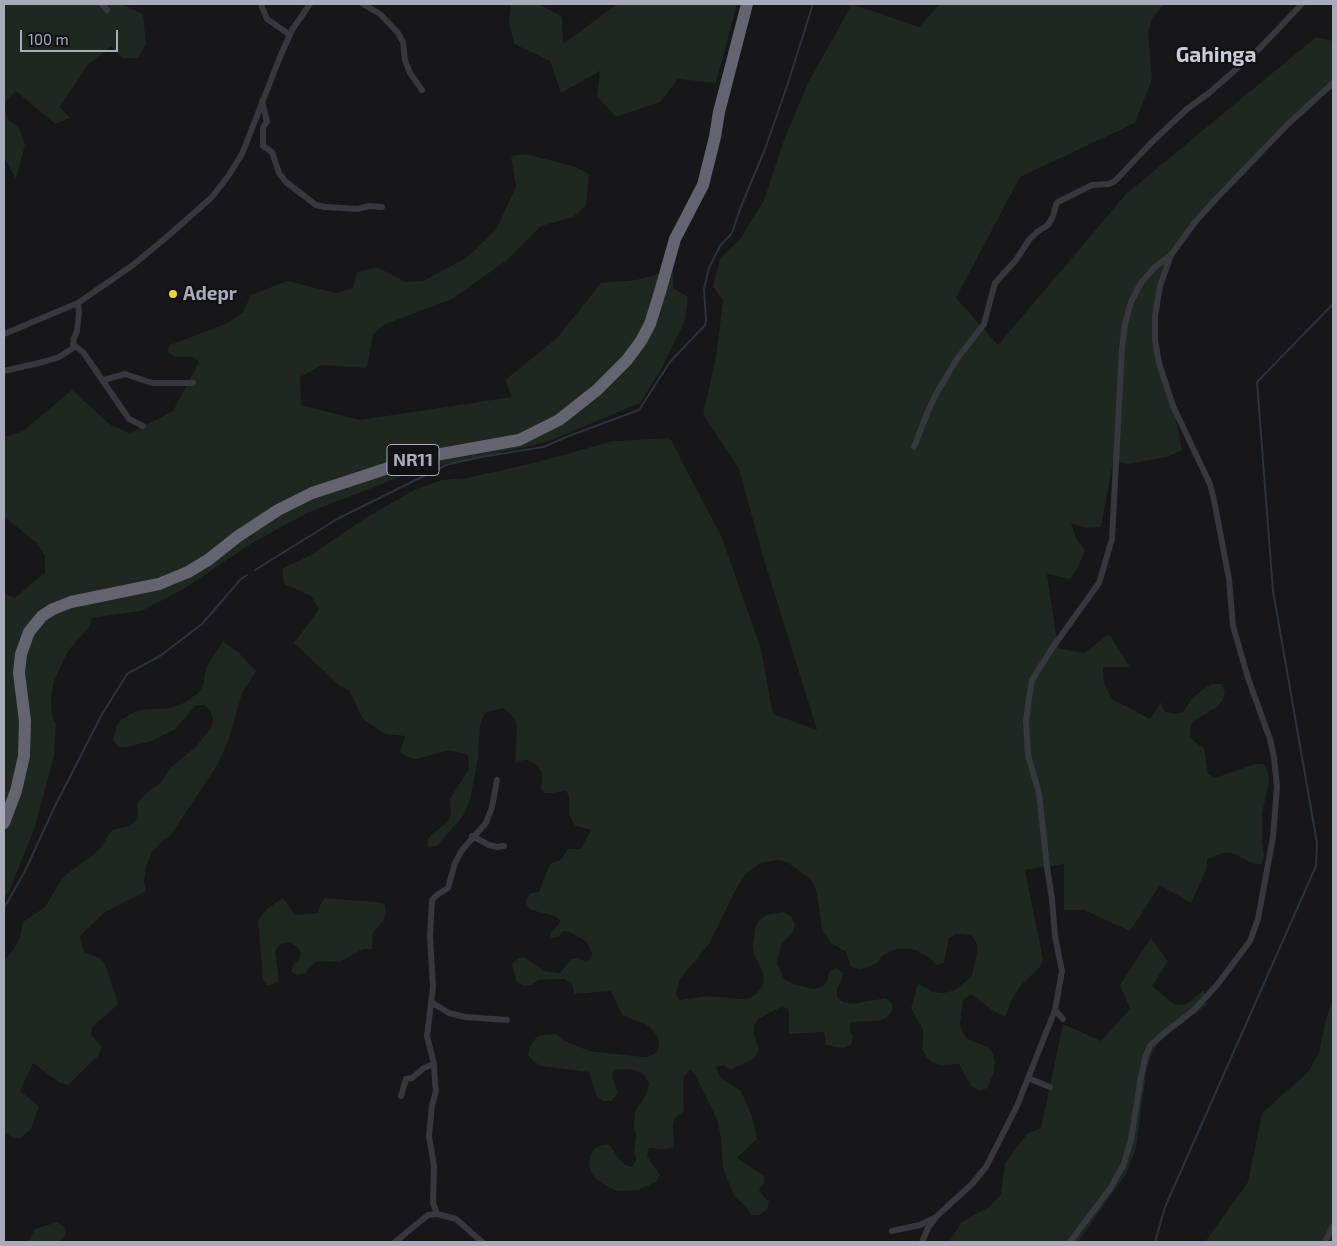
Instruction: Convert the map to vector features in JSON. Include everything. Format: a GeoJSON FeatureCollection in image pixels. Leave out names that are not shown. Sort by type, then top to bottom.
{"type":"FeatureCollection","features":[{"type":"Feature","properties":{"kind":"highway","name":"NR11"},"geometry":{"type":"LineString","coordinates":[[4,823],[16,791],[24,756],[25,721],[20,673],[21,654],[29,632],[42,616],[53,609],[71,602],[159,584],[188,572],[278,510],[312,494],[419,458],[519,440],[559,420],[597,390],[627,360],[641,341],[650,324],[675,239],[703,185],[716,137],[719,112],[747,4]]}},
{"type":"Feature","properties":{"kind":"street"},"geometry":{"type":"LineString","coordinates":[[102,4],[107,10]]}},
{"type":"Feature","properties":{"kind":"street"},"geometry":{"type":"LineString","coordinates":[[261,4],[267,19],[290,35]]}},
{"type":"Feature","properties":{"kind":"street"},"geometry":{"type":"LineString","coordinates":[[4,334],[78,303],[133,265],[212,197],[242,154],[290,35],[310,4]]}},
{"type":"Feature","properties":{"kind":"street"},"geometry":{"type":"LineString","coordinates":[[363,4],[380,14],[398,33],[403,42],[405,60],[412,79],[422,90]]}},
{"type":"Feature","properties":{"kind":"street"},"geometry":{"type":"LineString","coordinates":[[914,447],[936,394],[957,359],[984,324],[995,283],[1016,260],[1029,240],[1051,221],[1058,202],[1092,185],[1109,184],[1115,180],[1187,109],[1258,50],[1302,4]]}},
{"type":"Feature","properties":{"kind":"street"},"geometry":{"type":"LineString","coordinates":[[1070,1242],[1109,1190],[1124,1166],[1131,1140],[1145,1058],[1150,1046],[1194,1010],[1212,992],[1250,941],[1258,919],[1273,836],[1277,787],[1274,757],[1270,738],[1248,678],[1233,626],[1229,579],[1210,484],[1173,406],[1159,363],[1155,340],[1155,316],[1160,286],[1171,255],[1195,222],[1288,124],[1333,83]]}},
{"type":"Feature","properties":{"kind":"street"},"geometry":{"type":"LineString","coordinates":[[262,101],[267,122],[263,127],[263,146],[272,152],[279,173],[286,182],[316,205],[325,208],[358,209],[369,206],[382,206]]}},
{"type":"Feature","properties":{"kind":"street"},"geometry":{"type":"LineString","coordinates":[[922,1242],[928,1228],[937,1216],[983,1172],[1017,1106],[1055,1010],[1062,971],[1055,936],[1039,793],[1028,755],[1026,721],[1029,699],[1032,680],[1052,647],[1099,582],[1112,539],[1122,348],[1125,324],[1141,283],[1154,268],[1171,255]]}},
{"type":"Feature","properties":{"kind":"street"},"geometry":{"type":"LineString","coordinates":[[4,371],[59,357],[73,348],[74,338],[78,331],[80,312],[78,303]]}},
{"type":"Feature","properties":{"kind":"street"},"geometry":{"type":"LineString","coordinates":[[73,344],[83,352],[96,373],[104,380],[129,419],[143,426]]}},
{"type":"Feature","properties":{"kind":"street"},"geometry":{"type":"LineString","coordinates":[[104,380],[125,374],[152,383],[193,383]]}},
{"type":"Feature","properties":{"kind":"street"},"geometry":{"type":"LineString","coordinates":[[437,1214],[433,1203],[434,1166],[429,1136],[432,1105],[436,1091],[434,1064],[426,1036],[433,981],[430,917],[432,900],[448,888],[458,856],[472,836],[486,822],[490,814],[497,780]]}},
{"type":"Feature","properties":{"kind":"street"},"geometry":{"type":"LineString","coordinates":[[472,836],[489,845],[504,846]]}},
{"type":"Feature","properties":{"kind":"street"},"geometry":{"type":"LineString","coordinates":[[431,1002],[449,1013],[465,1017],[507,1020]]}},
{"type":"Feature","properties":{"kind":"street"},"geometry":{"type":"LineString","coordinates":[[1055,1010],[1062,1020]]}},
{"type":"Feature","properties":{"kind":"street"},"geometry":{"type":"LineString","coordinates":[[402,1096],[406,1078],[412,1078],[424,1068],[434,1064]]}},
{"type":"Feature","properties":{"kind":"street"},"geometry":{"type":"LineString","coordinates":[[1028,1078],[1050,1087]]}},
{"type":"Feature","properties":{"kind":"street"},"geometry":{"type":"LineString","coordinates":[[395,1242],[428,1215],[437,1214],[456,1219],[482,1242]]}},
{"type":"Feature","properties":{"kind":"street"},"geometry":{"type":"LineString","coordinates":[[892,1231],[920,1225],[937,1216]]}},
{"type":"Feature","properties":{"kind":"street"},"geometry":{"type":"LineString","coordinates":[[1326,1242],[1333,1226]]}},
{"type":"Feature","properties":{"kind":"shaded area"},"geometry":{"type":"Polygon","coordinates":[[[4,4],[121,4],[143,14],[146,44],[138,58],[122,58],[111,46],[87,66],[60,107],[70,118],[55,124],[16,91],[4,103],[4,4]]]}},
{"type":"Feature","properties":{"kind":"shaded area"},"geometry":{"type":"Polygon","coordinates":[[[511,4],[539,4],[562,17],[563,44],[617,4],[737,4],[716,83],[678,79],[660,102],[616,117],[597,96],[600,71],[561,93],[550,61],[514,44],[509,22],[511,4]]]}},
{"type":"Feature","properties":{"kind":"shaded area"},"geometry":{"type":"Polygon","coordinates":[[[852,4],[919,27],[940,4],[1164,4],[1153,17],[1148,32],[1152,79],[1135,123],[1020,177],[956,298],[998,345],[1127,193],[1316,37],[1333,41],[1333,83],[1216,199],[1171,255],[1160,286],[1155,340],[1173,406],[1182,450],[1167,457],[1128,464],[1113,462],[1101,527],[1085,528],[1071,523],[1076,538],[1085,550],[1079,565],[1070,579],[1047,574],[1058,648],[1084,653],[1109,634],[1130,667],[1103,667],[1104,683],[1112,699],[1150,719],[1161,702],[1164,711],[1175,714],[1183,712],[1192,698],[1205,688],[1212,684],[1221,684],[1225,692],[1223,700],[1217,707],[1193,721],[1190,728],[1190,737],[1204,748],[1208,774],[1215,778],[1255,764],[1264,764],[1268,772],[1269,781],[1262,814],[1264,856],[1262,864],[1254,864],[1232,853],[1223,853],[1207,859],[1207,868],[1191,903],[1160,885],[1130,931],[1084,910],[1064,910],[1064,864],[1025,870],[1043,959],[1040,967],[1021,985],[1011,1001],[1005,1017],[971,994],[963,1000],[960,1024],[962,1031],[966,1038],[989,1048],[995,1063],[994,1072],[987,1088],[980,1091],[971,1086],[959,1064],[941,1065],[933,1063],[927,1058],[922,1049],[923,1030],[911,1008],[918,984],[933,992],[943,993],[959,987],[972,976],[977,944],[972,936],[957,934],[949,938],[944,963],[936,965],[929,957],[913,949],[897,949],[882,956],[877,963],[868,967],[860,969],[851,967],[846,952],[831,943],[822,930],[815,886],[809,878],[787,862],[778,860],[760,863],[746,874],[737,887],[709,944],[680,979],[676,994],[680,1000],[708,996],[742,999],[750,998],[756,994],[762,987],[764,979],[754,955],[755,928],[766,915],[784,912],[791,916],[795,924],[793,932],[781,945],[777,964],[784,979],[793,984],[813,989],[822,987],[827,981],[829,972],[837,968],[843,973],[837,989],[837,997],[843,1002],[853,1004],[886,998],[892,1003],[892,1011],[886,1018],[878,1021],[851,1022],[850,1030],[853,1037],[851,1045],[843,1048],[826,1045],[824,1032],[789,1034],[789,1009],[781,1007],[758,1019],[754,1026],[754,1035],[759,1050],[755,1058],[730,1070],[723,1065],[716,1067],[719,1075],[725,1081],[741,1091],[752,1116],[757,1139],[737,1158],[764,1176],[764,1184],[759,1190],[769,1201],[767,1210],[759,1215],[751,1215],[746,1207],[734,1196],[723,1168],[721,1138],[717,1119],[695,1075],[690,1069],[684,1077],[684,1111],[676,1117],[673,1124],[674,1147],[666,1149],[649,1148],[647,1156],[660,1175],[656,1182],[638,1190],[622,1191],[614,1190],[596,1179],[591,1172],[589,1164],[590,1156],[595,1148],[610,1145],[625,1165],[632,1167],[636,1160],[634,1152],[636,1136],[634,1128],[635,1112],[647,1092],[649,1084],[645,1076],[630,1069],[614,1070],[612,1077],[618,1093],[611,1101],[603,1101],[597,1097],[589,1072],[541,1066],[528,1055],[530,1047],[535,1039],[541,1035],[557,1034],[563,1040],[589,1051],[644,1057],[658,1051],[659,1040],[647,1025],[622,1015],[611,991],[574,994],[572,983],[564,979],[539,980],[531,985],[523,986],[516,981],[512,964],[518,958],[525,957],[544,971],[560,973],[571,959],[579,958],[584,961],[591,959],[592,953],[587,942],[568,931],[564,931],[558,937],[551,938],[550,934],[561,921],[555,916],[531,910],[526,904],[526,900],[531,893],[539,892],[550,864],[562,859],[568,849],[581,849],[591,830],[576,826],[573,823],[569,814],[569,797],[566,790],[544,793],[541,789],[542,773],[537,765],[528,760],[515,764],[517,727],[515,719],[503,708],[487,712],[482,718],[478,758],[470,800],[463,816],[437,846],[428,848],[428,839],[448,822],[451,815],[450,799],[469,769],[468,755],[450,750],[416,759],[407,757],[400,752],[405,736],[385,734],[363,719],[349,690],[341,687],[294,643],[319,609],[311,596],[284,584],[282,569],[309,556],[367,517],[416,489],[442,480],[466,478],[534,463],[613,441],[670,438],[722,538],[761,649],[773,714],[817,730],[764,560],[739,469],[703,414],[716,357],[723,300],[713,287],[720,258],[741,238],[764,200],[784,140],[808,83],[852,4]]]}},
{"type":"Feature","properties":{"kind":"shaded area"},"geometry":{"type":"Polygon","coordinates":[[[4,104],[7,118],[19,128],[25,145],[16,179],[4,157],[4,104]]]}},
{"type":"Feature","properties":{"kind":"shaded area"},"geometry":{"type":"Polygon","coordinates":[[[526,154],[573,166],[589,174],[586,206],[573,217],[541,226],[507,260],[452,299],[386,324],[373,334],[367,368],[322,365],[300,377],[301,405],[360,420],[512,397],[505,380],[557,338],[601,283],[636,280],[673,270],[673,288],[688,297],[685,321],[662,368],[640,403],[544,443],[418,470],[307,513],[249,545],[182,590],[141,611],[91,618],[90,626],[68,651],[54,681],[51,699],[52,716],[56,724],[54,756],[34,830],[9,891],[4,898],[4,593],[15,598],[45,572],[45,556],[36,542],[4,517],[4,437],[23,431],[72,390],[111,425],[130,433],[173,411],[199,362],[193,357],[175,357],[167,352],[170,345],[228,323],[243,312],[251,295],[287,281],[336,293],[353,288],[357,272],[377,267],[406,282],[423,281],[466,258],[495,231],[516,187],[511,156],[526,154]]]}},
{"type":"Feature","properties":{"kind":"shaded area"},"geometry":{"type":"Polygon","coordinates":[[[223,641],[239,653],[256,671],[242,693],[229,739],[218,764],[170,836],[163,840],[152,852],[146,867],[144,882],[146,891],[105,912],[80,936],[84,952],[100,958],[105,964],[118,1003],[92,1027],[91,1035],[102,1047],[98,1056],[68,1085],[60,1083],[33,1063],[20,1091],[39,1106],[31,1129],[19,1139],[11,1137],[4,1131],[4,960],[12,952],[20,937],[23,922],[45,907],[63,877],[99,850],[112,830],[129,826],[135,822],[138,814],[137,805],[141,798],[162,781],[171,767],[196,747],[211,727],[213,719],[210,710],[204,705],[196,705],[175,729],[152,741],[126,747],[118,747],[113,740],[117,725],[122,719],[138,710],[171,708],[186,702],[199,692],[203,685],[206,668],[223,641]]]}},
{"type":"Feature","properties":{"kind":"shaded area"},"geometry":{"type":"Polygon","coordinates":[[[283,898],[295,915],[318,913],[320,905],[325,898],[377,902],[385,904],[386,912],[384,920],[373,933],[372,949],[363,949],[340,962],[317,961],[306,973],[298,975],[291,972],[301,952],[289,942],[281,944],[275,950],[279,982],[267,986],[263,979],[258,920],[268,908],[283,898]]]}},
{"type":"Feature","properties":{"kind":"shaded area"},"geometry":{"type":"Polygon","coordinates":[[[1151,938],[1168,961],[1152,986],[1175,1005],[1186,1004],[1204,990],[1206,1005],[1159,1042],[1152,1054],[1147,1068],[1136,1148],[1126,1174],[1078,1242],[949,1242],[962,1222],[990,1206],[1001,1194],[1005,1163],[1027,1134],[1041,1128],[1063,1024],[1101,1041],[1130,1009],[1120,985],[1151,938]]]}},
{"type":"Feature","properties":{"kind":"shaded area"},"geometry":{"type":"Polygon","coordinates":[[[1333,1000],[1333,1242],[1205,1242],[1248,1182],[1262,1113],[1308,1072],[1319,1053],[1326,1019],[1333,1000]]]}},
{"type":"Feature","properties":{"kind":"shaded area"},"geometry":{"type":"Polygon","coordinates":[[[57,1222],[64,1227],[66,1235],[59,1242],[28,1242],[35,1229],[57,1222]]]}},
{"type":"Feature","properties":{"kind":"waterway"},"geometry":{"type":"LineString","coordinates":[[255,570],[339,518],[446,465],[543,447],[639,410],[670,362],[705,325],[704,289],[709,268],[720,246],[732,233],[765,149],[813,4]]}},
{"type":"Feature","properties":{"kind":"waterway"},"geometry":{"type":"LineString","coordinates":[[1155,1242],[1165,1207],[1316,866],[1317,843],[1273,591],[1257,382],[1333,304]]}},
{"type":"Feature","properties":{"kind":"waterway"},"geometry":{"type":"LineString","coordinates":[[4,908],[25,871],[54,808],[101,716],[127,674],[160,656],[202,624],[241,579],[247,575]]}},
{"type":"Feature","properties":{"kind":"place","name":"Adepr"},"geometry":{"type":"Point","coordinates":[173,294]}},
{"type":"Feature","properties":{"kind":"district","name":"Gahinga"},"geometry":{"type":"Point","coordinates":[1216,55]}}]}
